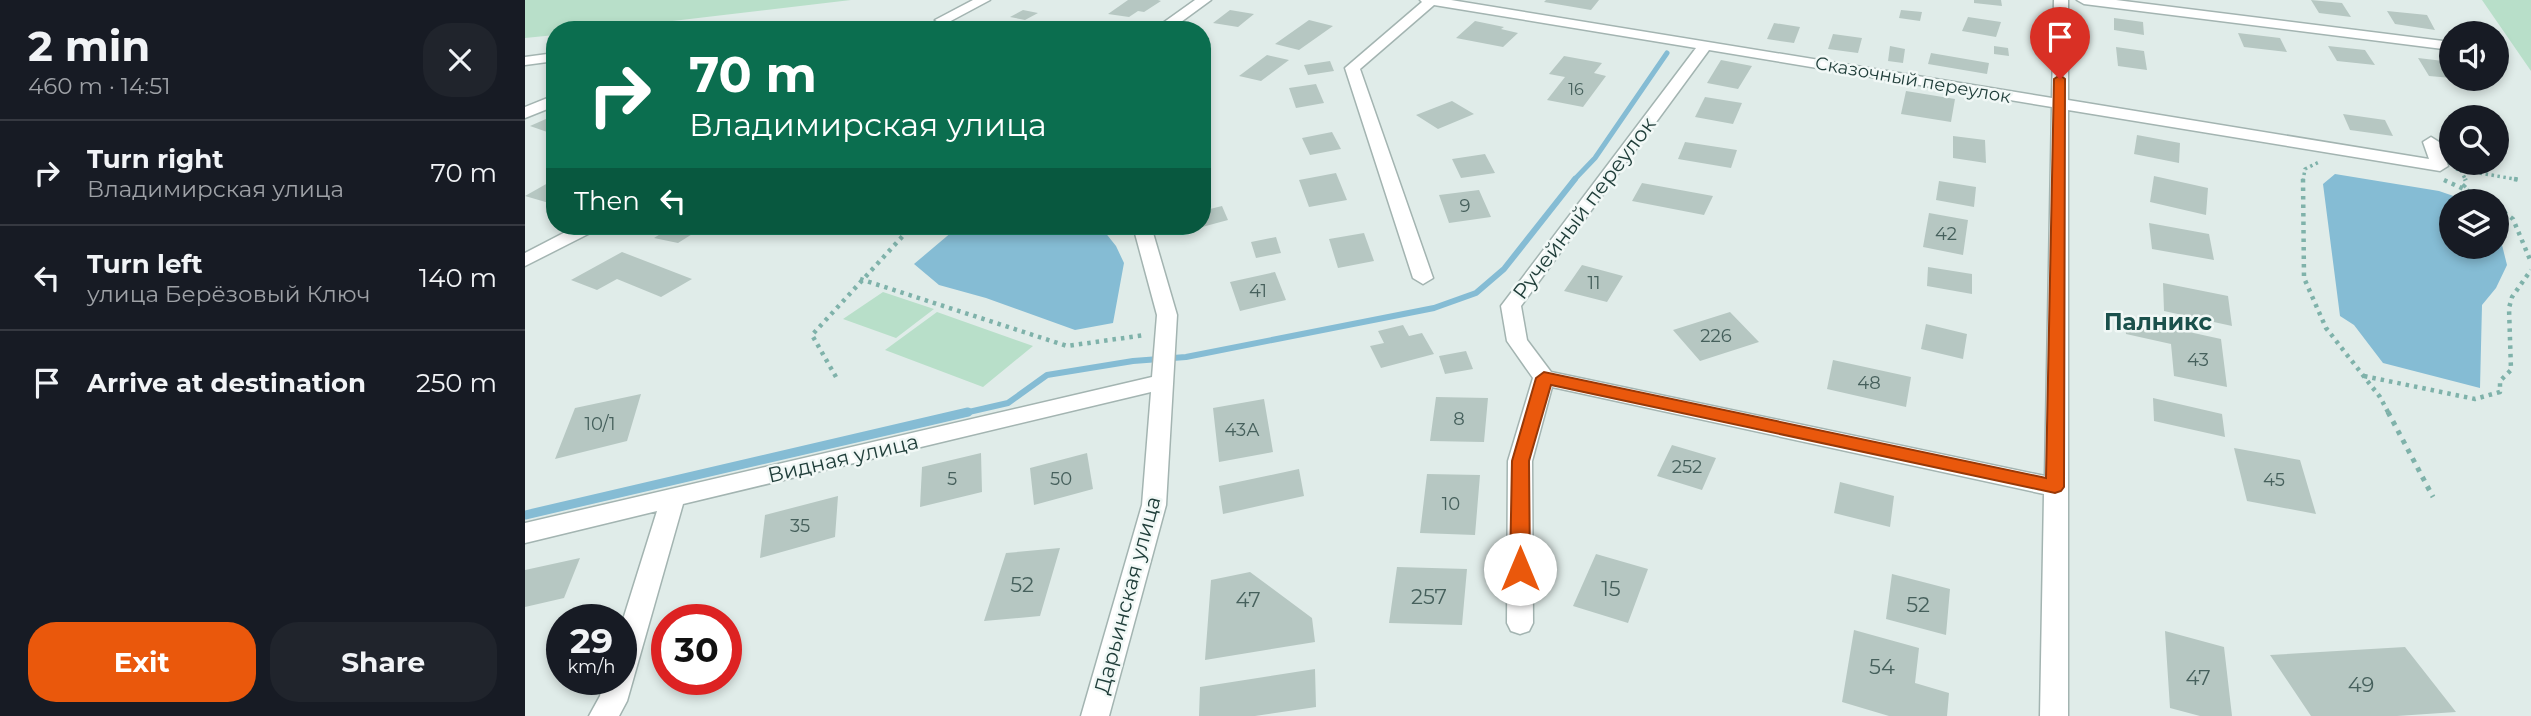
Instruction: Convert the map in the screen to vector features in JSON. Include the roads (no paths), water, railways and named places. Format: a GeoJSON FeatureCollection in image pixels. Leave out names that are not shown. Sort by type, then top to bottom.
{"type":"FeatureCollection","features":[{"type":"Feature","properties":{"kind":"street"},"geometry":{"type":"LineString","coordinates":[[942,20],[983,0]]}},
{"type":"Feature","properties":{"kind":"street"},"geometry":{"type":"LineString","coordinates":[[1173,21],[1204,0]]}},
{"type":"Feature","properties":{"kind":"street"},"geometry":{"type":"LineString","coordinates":[[1423,278],[1352,68],[1429,0]]}},
{"type":"Feature","properties":{"kind":"street","name":"Сказочный переулок"},"geometry":{"type":"LineString","coordinates":[[1429,0],[2440,166],[2431,142]]}},
{"type":"Feature","properties":{"kind":"street"},"geometry":{"type":"LineString","coordinates":[[2054,716],[2061,0]]}},
{"type":"Feature","properties":{"kind":"street"},"geometry":{"type":"LineString","coordinates":[[2084,0],[2439,45]]}},
{"type":"Feature","properties":{"kind":"street","name":"Ручейный переулок"},"geometry":{"type":"LineString","coordinates":[[1544,378],[1517,341],[1511,306],[1706,45]]}},
{"type":"Feature","properties":{"kind":"street"},"geometry":{"type":"LineString","coordinates":[[525,61],[546,58]]}},
{"type":"Feature","properties":{"kind":"street"},"geometry":{"type":"LineString","coordinates":[[525,113],[546,104]]}},
{"type":"Feature","properties":{"kind":"street"},"geometry":{"type":"LineString","coordinates":[[525,260],[573,235]]}},
{"type":"Feature","properties":{"kind":"street","name":"Дарьинская улица"},"geometry":{"type":"LineString","coordinates":[[1095,716],[1154,505],[1160,382],[1167,315],[1145,235]]}},
{"type":"Feature","properties":{"kind":"street"},"geometry":{"type":"LineString","coordinates":[[1520,623],[1520,461],[1544,378],[2055,487]]}},
{"type":"Feature","properties":{"kind":"street","name":"Видная улица"},"geometry":{"type":"LineString","coordinates":[[525,533],[1160,382]]}},
{"type":"Feature","properties":{"kind":"street"},"geometry":{"type":"LineString","coordinates":[[637,618],[673,498]]}},
{"type":"Feature","properties":{"kind":"street"},"geometry":{"type":"LineString","coordinates":[[603,716],[615,695]]}},
{"type":"Feature","properties":{"kind":"water"},"geometry":{"type":"Polygon","coordinates":[[[2335,174],[2439,191],[2439,259],[2506,259],[2507,265],[2496,288],[2482,305],[2480,388],[2383,363],[2354,325],[2340,316],[2323,184],[2335,174]]]}},
{"type":"Feature","properties":{"kind":"water"},"geometry":{"type":"Polygon","coordinates":[[[948,235],[1107,235],[1124,263],[1113,323],[1075,330],[986,298],[939,285],[914,264],[948,235]]]}},
{"type":"Feature","properties":{"kind":"waterway"},"geometry":{"type":"LineString","coordinates":[[1573,181],[1595,158],[1667,53]]}},
{"type":"Feature","properties":{"kind":"waterway"},"geometry":{"type":"LineString","coordinates":[[960,414],[1008,403],[1047,375],[1133,361],[1186,357],[1434,308],[1476,293],[1504,269],[1575,179]]}},
{"type":"Feature","properties":{"kind":"waterway"},"geometry":{"type":"LineString","coordinates":[[525,515],[968,412]]}},
{"type":"Feature","properties":{"kind":"district","name":"Палникс"},"geometry":{"type":"Point","coordinates":[2158,322]}}]}
